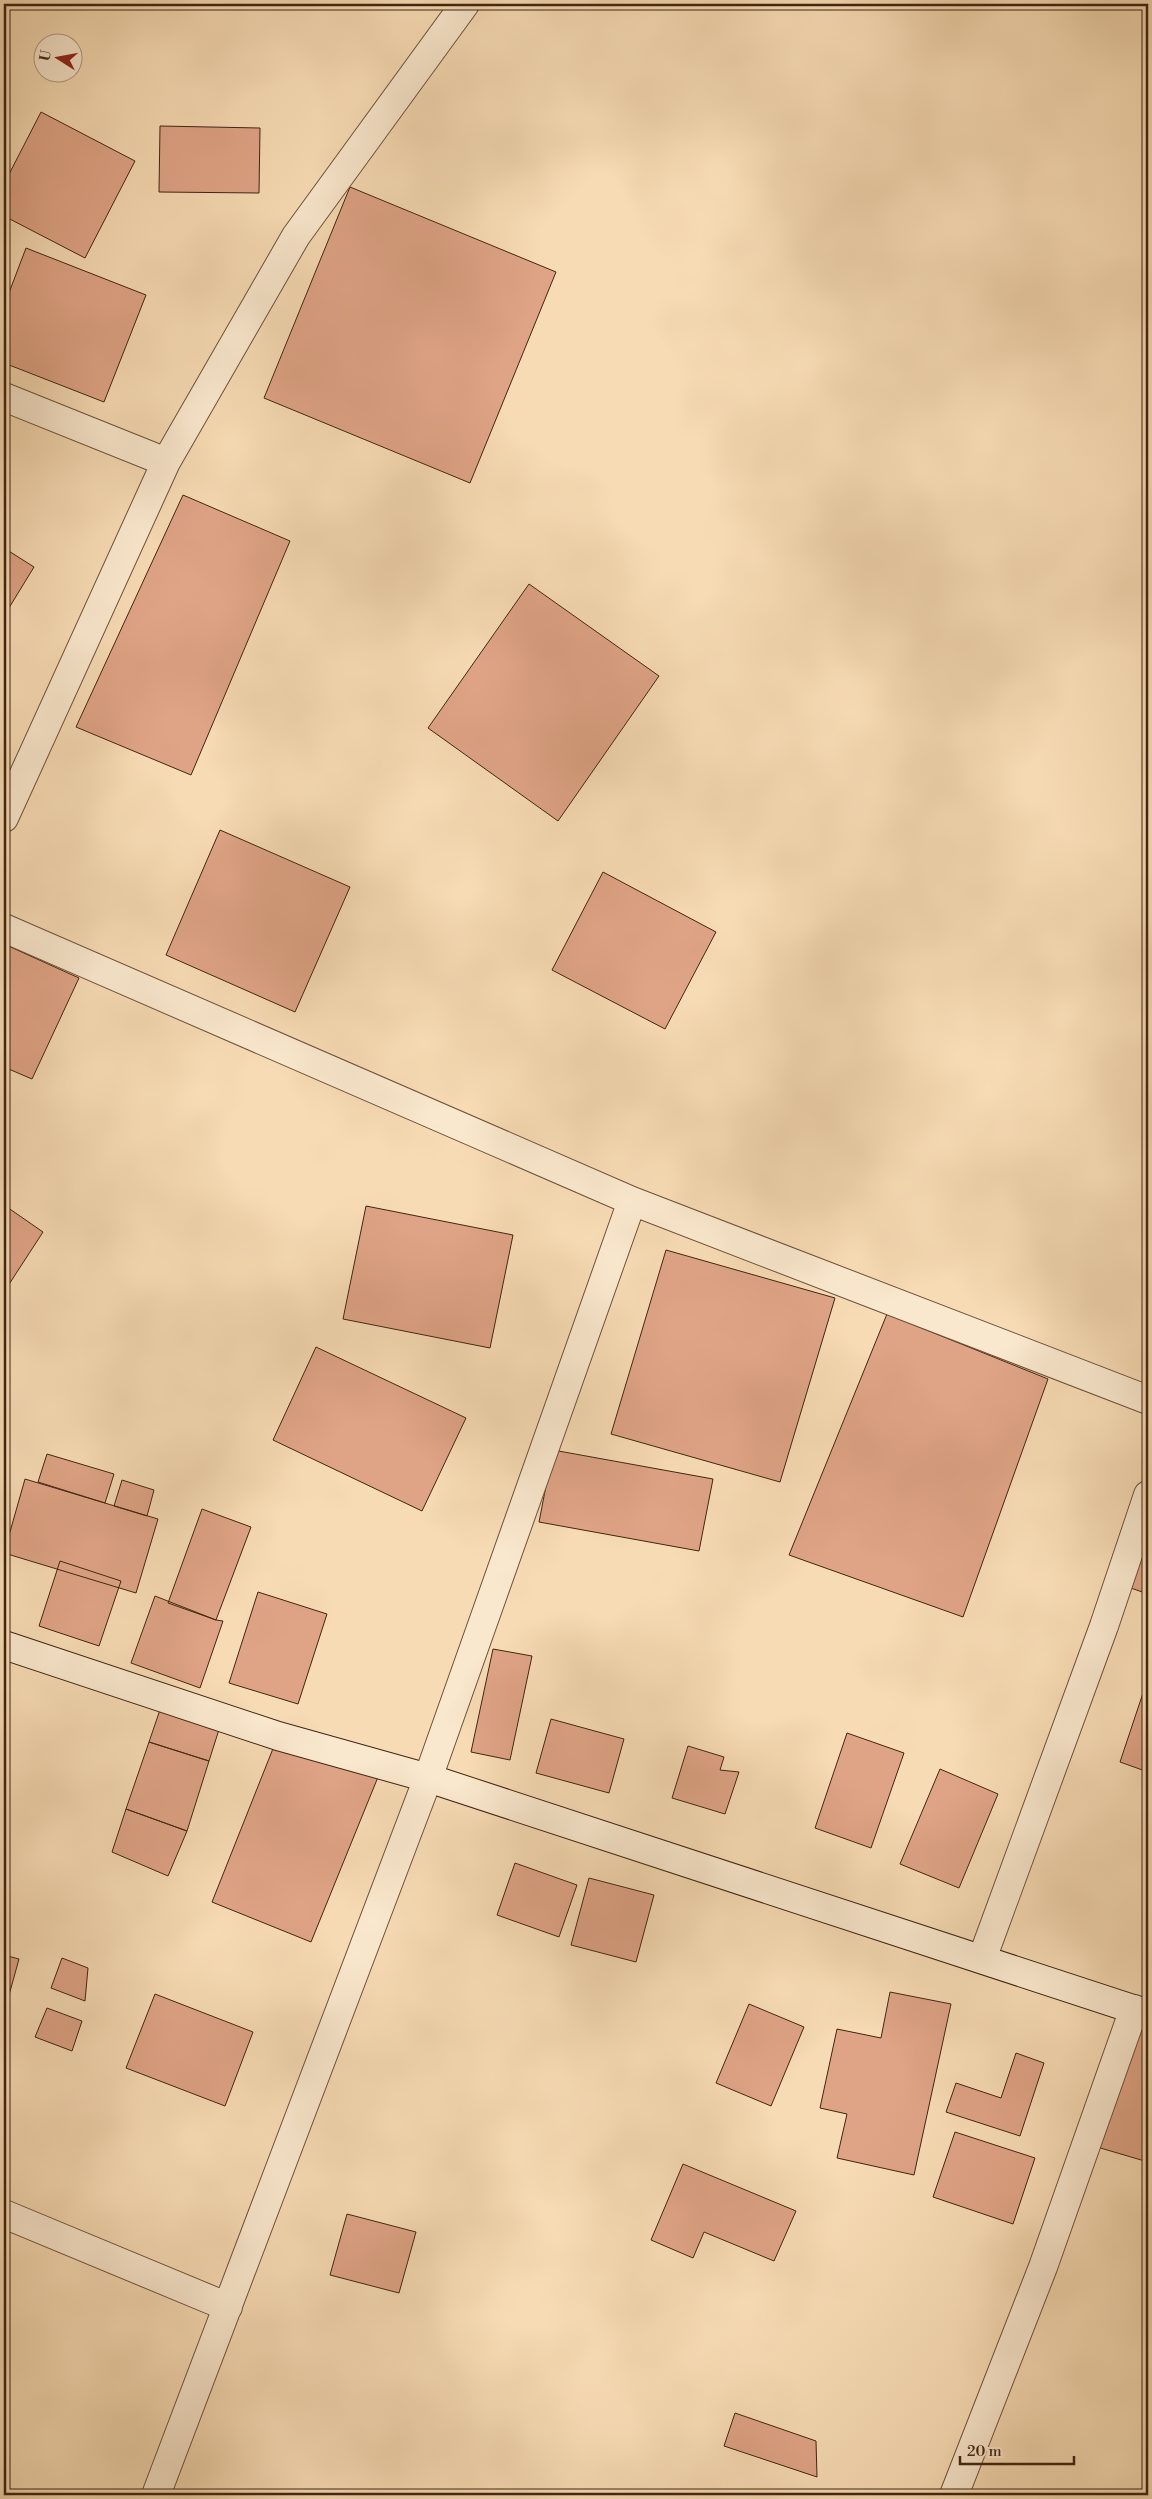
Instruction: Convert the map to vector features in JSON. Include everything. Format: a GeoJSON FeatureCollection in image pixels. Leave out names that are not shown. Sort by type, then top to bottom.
{"type":"FeatureCollection","features":[{"type":"Feature","properties":{"kind":"street"},"geometry":{"type":"LineString","coordinates":[[4,818],[166,462],[296,236],[465,4]]}},
{"type":"Feature","properties":{"kind":"street"},"geometry":{"type":"LineString","coordinates":[[4,396],[166,462]]}},
{"type":"Feature","properties":{"kind":"street"},"geometry":{"type":"LineString","coordinates":[[4,928],[632,1201],[1148,1400]]}},
{"type":"Feature","properties":{"kind":"street"},"geometry":{"type":"LineString","coordinates":[[156,2495],[428,1778],[632,1201]]}},
{"type":"Feature","properties":{"kind":"street"},"geometry":{"type":"LineString","coordinates":[[982,1959],[1104,1626],[1148,1495]]}},
{"type":"Feature","properties":{"kind":"street"},"geometry":{"type":"LineString","coordinates":[[4,1645],[278,1736],[428,1778],[1141,2011],[954,2495]]}},
{"type":"Feature","properties":{"kind":"street"},"geometry":{"type":"LineString","coordinates":[[4,2214],[228,2307]]}},
{"type":"Feature","properties":{"kind":"building"},"geometry":{"type":"Polygon","coordinates":[[[41,112],[135,161],[85,258],[4,216],[4,184],[41,112]]]}},
{"type":"Feature","properties":{"kind":"building"},"geometry":{"type":"Polygon","coordinates":[[[160,126],[260,128],[259,193],[159,192],[160,126]]]}},
{"type":"Feature","properties":{"kind":"building"},"geometry":{"type":"Polygon","coordinates":[[[350,187],[556,272],[470,483],[264,398],[350,187]]]}},
{"type":"Feature","properties":{"kind":"building"},"geometry":{"type":"Polygon","coordinates":[[[26,248],[146,295],[104,402],[4,363],[4,306],[26,248]]]}},
{"type":"Feature","properties":{"kind":"building"},"geometry":{"type":"Polygon","coordinates":[[[183,495],[290,541],[191,775],[76,727],[183,495]]]}},
{"type":"Feature","properties":{"kind":"building"},"geometry":{"type":"Polygon","coordinates":[[[4,548],[34,567],[4,616],[4,548]]]}},
{"type":"Feature","properties":{"kind":"building"},"geometry":{"type":"Polygon","coordinates":[[[529,584],[659,676],[558,821],[428,728],[529,584]]]}},
{"type":"Feature","properties":{"kind":"building"},"geometry":{"type":"Polygon","coordinates":[[[220,830],[350,887],[295,1012],[166,955],[220,830]]]}},
{"type":"Feature","properties":{"kind":"building"},"geometry":{"type":"Polygon","coordinates":[[[603,872],[716,932],[665,1029],[552,970],[603,872]]]}},
{"type":"Feature","properties":{"kind":"building"},"geometry":{"type":"Polygon","coordinates":[[[4,944],[79,978],[32,1079],[4,1067],[4,944]]]}},
{"type":"Feature","properties":{"kind":"building"},"geometry":{"type":"Polygon","coordinates":[[[4,1205],[43,1232],[4,1292],[4,1205]]]}},
{"type":"Feature","properties":{"kind":"building"},"geometry":{"type":"Polygon","coordinates":[[[366,1206],[513,1235],[490,1348],[343,1319],[366,1206]]]}},
{"type":"Feature","properties":{"kind":"building"},"geometry":{"type":"Polygon","coordinates":[[[666,1250],[835,1298],[780,1482],[611,1434],[666,1250]]]}},
{"type":"Feature","properties":{"kind":"building"},"geometry":{"type":"Polygon","coordinates":[[[887,1314],[1048,1379],[963,1617],[789,1555],[887,1314]]]}},
{"type":"Feature","properties":{"kind":"building"},"geometry":{"type":"Polygon","coordinates":[[[316,1347],[466,1418],[422,1511],[273,1440],[316,1347]]]}},
{"type":"Feature","properties":{"kind":"building"},"geometry":{"type":"Polygon","coordinates":[[[553,1450],[713,1479],[699,1551],[539,1522],[553,1450]]]}},
{"type":"Feature","properties":{"kind":"building"},"geometry":{"type":"Polygon","coordinates":[[[47,1454],[114,1474],[105,1503],[38,1482],[47,1454]]]}},
{"type":"Feature","properties":{"kind":"building"},"geometry":{"type":"Polygon","coordinates":[[[25,1479],[158,1519],[136,1593],[4,1553],[25,1479]]]}},
{"type":"Feature","properties":{"kind":"building"},"geometry":{"type":"Polygon","coordinates":[[[122,1480],[154,1490],[147,1516],[114,1506],[122,1480]]]}},
{"type":"Feature","properties":{"kind":"building"},"geometry":{"type":"Polygon","coordinates":[[[202,1509],[251,1527],[216,1620],[168,1603],[202,1509]]]}},
{"type":"Feature","properties":{"kind":"building"},"geometry":{"type":"Polygon","coordinates":[[[1148,1517],[1148,1594],[1125,1586],[1148,1517]]]}},
{"type":"Feature","properties":{"kind":"building"},"geometry":{"type":"Polygon","coordinates":[[[60,1561],[121,1581],[99,1646],[39,1626],[60,1561]]]}},
{"type":"Feature","properties":{"kind":"building"},"geometry":{"type":"Polygon","coordinates":[[[258,1592],[327,1614],[298,1704],[229,1683],[258,1592]]]}},
{"type":"Feature","properties":{"kind":"building"},"geometry":{"type":"Polygon","coordinates":[[[155,1596],[223,1621],[200,1688],[131,1663],[155,1596]]]}},
{"type":"Feature","properties":{"kind":"building"},"geometry":{"type":"Polygon","coordinates":[[[493,1649],[532,1656],[510,1760],[471,1752],[493,1649]]]}},
{"type":"Feature","properties":{"kind":"building"},"geometry":{"type":"Polygon","coordinates":[[[1148,1678],[1148,1772],[1120,1762],[1148,1678]]]}},
{"type":"Feature","properties":{"kind":"building"},"geometry":{"type":"Polygon","coordinates":[[[163,1701],[222,1720],[209,1761],[149,1742],[163,1701]]]}},
{"type":"Feature","properties":{"kind":"building"},"geometry":{"type":"Polygon","coordinates":[[[551,1719],[624,1739],[609,1793],[536,1773],[551,1719]]]}},
{"type":"Feature","properties":{"kind":"building"},"geometry":{"type":"Polygon","coordinates":[[[847,1733],[904,1753],[871,1848],[815,1828],[847,1733]]]}},
{"type":"Feature","properties":{"kind":"building"},"geometry":{"type":"Polygon","coordinates":[[[278,1736],[378,1777],[311,1942],[212,1902],[278,1736]]]}},
{"type":"Feature","properties":{"kind":"building"},"geometry":{"type":"Polygon","coordinates":[[[149,1742],[209,1761],[187,1831],[126,1809],[149,1742]]]}},
{"type":"Feature","properties":{"kind":"building"},"geometry":{"type":"Polygon","coordinates":[[[688,1746],[724,1757],[720,1770],[739,1772],[725,1814],[672,1798],[688,1746]]]}},
{"type":"Feature","properties":{"kind":"building"},"geometry":{"type":"Polygon","coordinates":[[[940,1769],[998,1794],[959,1888],[900,1864],[940,1769]]]}},
{"type":"Feature","properties":{"kind":"building"},"geometry":{"type":"Polygon","coordinates":[[[126,1809],[187,1831],[168,1876],[112,1852],[126,1809]]]}},
{"type":"Feature","properties":{"kind":"building"},"geometry":{"type":"Polygon","coordinates":[[[515,1863],[577,1885],[559,1937],[497,1915],[515,1863]]]}},
{"type":"Feature","properties":{"kind":"building"},"geometry":{"type":"Polygon","coordinates":[[[589,1878],[654,1895],[636,1962],[571,1945],[589,1878]]]}},
{"type":"Feature","properties":{"kind":"building"},"geometry":{"type":"Polygon","coordinates":[[[4,1955],[19,1959],[6,2006],[4,2005],[4,1955]]]}},
{"type":"Feature","properties":{"kind":"building"},"geometry":{"type":"Polygon","coordinates":[[[62,1958],[88,1968],[85,2001],[51,1988],[62,1958]]]}},
{"type":"Feature","properties":{"kind":"building"},"geometry":{"type":"Polygon","coordinates":[[[890,1992],[951,2004],[914,2175],[837,2158],[847,2114],[820,2108],[837,2029],[881,2038],[890,1992]]]}},
{"type":"Feature","properties":{"kind":"building"},"geometry":{"type":"Polygon","coordinates":[[[155,1994],[253,2032],[225,2106],[126,2068],[155,1994]]]}},
{"type":"Feature","properties":{"kind":"building"},"geometry":{"type":"Polygon","coordinates":[[[749,2004],[804,2027],[771,2106],[716,2083],[749,2004]]]}},
{"type":"Feature","properties":{"kind":"building"},"geometry":{"type":"Polygon","coordinates":[[[47,2008],[82,2021],[72,2051],[35,2037],[47,2008]]]}},
{"type":"Feature","properties":{"kind":"building"},"geometry":{"type":"Polygon","coordinates":[[[1140,2023],[1148,2025],[1148,2162],[1097,2147],[1140,2023]]]}},
{"type":"Feature","properties":{"kind":"building"},"geometry":{"type":"Polygon","coordinates":[[[1016,2053],[1044,2063],[1020,2136],[946,2112],[956,2083],[1001,2098],[1016,2053]]]}},
{"type":"Feature","properties":{"kind":"building"},"geometry":{"type":"Polygon","coordinates":[[[955,2132],[1035,2158],[1013,2224],[933,2197],[955,2132]]]}},
{"type":"Feature","properties":{"kind":"building"},"geometry":{"type":"Polygon","coordinates":[[[683,2164],[796,2211],[774,2261],[704,2232],[693,2258],[651,2240],[683,2164]]]}},
{"type":"Feature","properties":{"kind":"building"},"geometry":{"type":"Polygon","coordinates":[[[347,2214],[416,2232],[399,2293],[330,2275],[347,2214]]]}},
{"type":"Feature","properties":{"kind":"building"},"geometry":{"type":"Polygon","coordinates":[[[735,2413],[816,2441],[817,2477],[724,2446],[735,2413]]]}}]}
